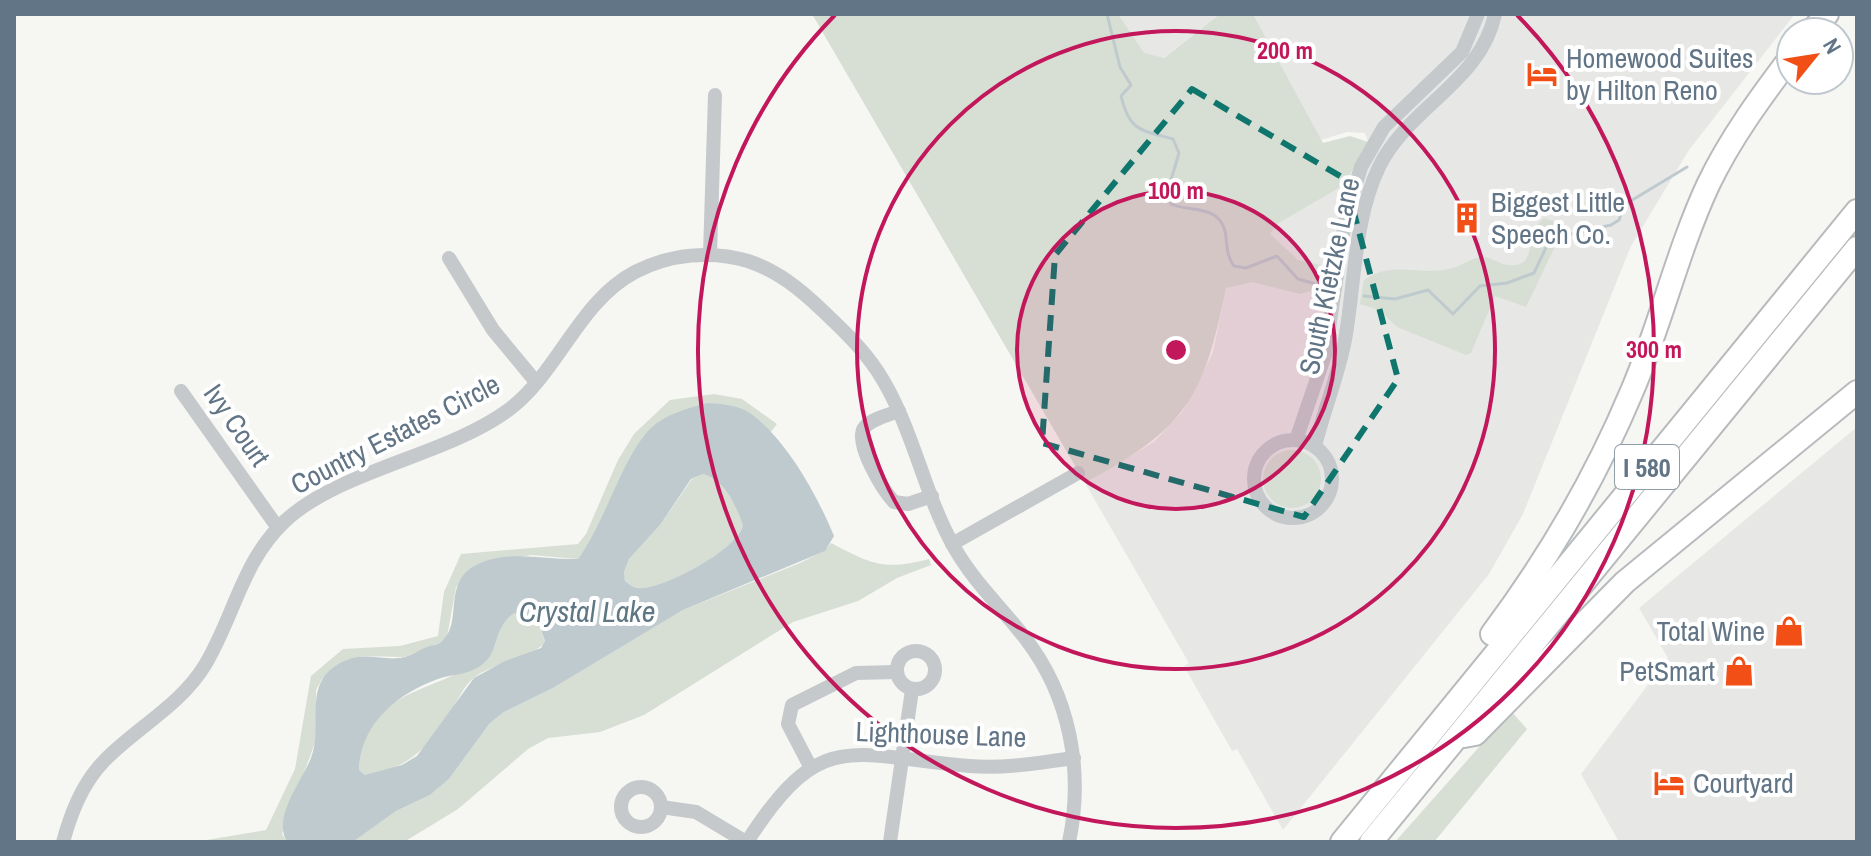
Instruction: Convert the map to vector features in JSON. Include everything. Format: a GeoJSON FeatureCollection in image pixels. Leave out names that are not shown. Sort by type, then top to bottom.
{"type":"FeatureCollection","features":[{"type":"Feature","properties":{"kind":"highway"},"geometry":{"type":"LineString","coordinates":[[1775,79],[1747,117],[1709,183],[1634,387],[1578,505],[1540,566],[1458,678],[1446,731],[1475,734],[1625,582],[1857,392]]}},
{"type":"Feature","properties":{"kind":"highway","name":"I 580"},"geometry":{"type":"LineString","coordinates":[[1371,842],[1446,731],[1857,211]]}},
{"type":"Feature","properties":{"kind":"highway","name":"I 580"},"geometry":{"type":"LineString","coordinates":[[1342,842],[1446,731],[1857,248]]}},
{"type":"Feature","properties":{"kind":"street","name":"South Kietzke Lane"},"geometry":{"type":"LineString","coordinates":[[1296,440],[1325,355],[1345,221],[1361,167],[1384,127],[1462,52],[1478,14]]}},
{"type":"Feature","properties":{"kind":"street","name":"South Kietzke Lane"},"geometry":{"type":"LineString","coordinates":[[1315,446],[1341,361],[1361,225],[1375,176],[1401,131],[1477,59],[1490,34],[1495,14]]}},
{"type":"Feature","properties":{"kind":"street"},"geometry":{"type":"LineString","coordinates":[[710,254],[715,95]]}},
{"type":"Feature","properties":{"kind":"street","name":"Country Estates Circle"},"geometry":{"type":"LineString","coordinates":[[63,842],[80,795],[102,763],[185,691],[206,664],[251,563],[278,528],[324,496],[490,422],[521,399],[589,313],[618,283],[670,259],[710,254],[768,269],[802,292],[866,356],[899,411],[952,544],[1041,661],[1062,706],[1074,758],[1074,811],[1069,842]]}},
{"type":"Feature","properties":{"kind":"street"},"geometry":{"type":"LineString","coordinates":[[449,258],[493,330],[536,382]]}},
{"type":"Feature","properties":{"kind":"street","name":"Ivy Court"},"geometry":{"type":"LineString","coordinates":[[181,391],[278,528]]}},
{"type":"Feature","properties":{"kind":"street"},"geometry":{"type":"LineString","coordinates":[[899,411],[865,428],[861,436],[864,452],[894,502],[908,504],[932,496]]}},
{"type":"Feature","properties":{"kind":"street"},"geometry":{"type":"LineString","coordinates":[[1296,440],[1315,446],[1328,460],[1333,476],[1329,496],[1312,514],[1291,519],[1280,516],[1261,502],[1254,475],[1257,463],[1272,445],[1296,440]]}},
{"type":"Feature","properties":{"kind":"street"},"geometry":{"type":"LineString","coordinates":[[952,544],[1078,473]]}},
{"type":"Feature","properties":{"kind":"street"},"geometry":{"type":"LineString","coordinates":[[912,651],[920,651],[932,659],[935,674],[933,681],[920,690],[912,690],[900,681],[897,672],[900,660],[912,651]]}},
{"type":"Feature","properties":{"kind":"street"},"geometry":{"type":"LineString","coordinates":[[811,768],[788,724],[792,705],[856,673],[897,672]]}},
{"type":"Feature","properties":{"kind":"street"},"geometry":{"type":"LineString","coordinates":[[890,842],[912,690]]}},
{"type":"Feature","properties":{"kind":"street","name":"Lighthouse Lane"},"geometry":{"type":"LineString","coordinates":[[746,842],[779,794],[811,768],[857,753],[990,767],[1074,758]]}},
{"type":"Feature","properties":{"kind":"street"},"geometry":{"type":"LineString","coordinates":[[661,807],[696,812],[746,842]]}},
{"type":"Feature","properties":{"kind":"highlighted area"},"geometry":{"type":"Polygon","coordinates":[[[1192,89],[1345,179],[1398,379],[1304,517],[1042,443],[1055,255],[1192,89]]]}},
{"type":"Feature","properties":{"kind":"shaded area"},"geometry":{"type":"Polygon","coordinates":[[[812,14],[1118,14],[1144,53],[1164,58],[1220,14],[1253,14],[1323,143],[1350,136],[1368,142],[1344,185],[1279,223],[1270,234],[1298,260],[1321,265],[1327,274],[1324,288],[1300,294],[1252,282],[1226,288],[1209,358],[1185,406],[1147,445],[1085,483],[812,14]]]}},
{"type":"Feature","properties":{"kind":"shaded area"},"geometry":{"type":"Polygon","coordinates":[[[1111,14],[1220,14],[1144,73],[1111,14]]]}},
{"type":"Feature","properties":{"kind":"shaded area"},"geometry":{"type":"Polygon","coordinates":[[[1253,14],[1795,14],[1775,16],[1775,40],[1689,150],[1631,246],[1523,514],[1489,574],[1283,830],[1237,749],[1232,751],[1184,666],[1189,663],[1085,483],[1154,442],[1183,411],[1213,353],[1226,288],[1279,223],[1344,185],[1368,142],[1365,133],[1347,132],[1321,140],[1253,14]]]}},
{"type":"Feature","properties":{"kind":"shaded area"},"geometry":{"type":"Polygon","coordinates":[[[1544,218],[1558,223],[1559,238],[1526,307],[1495,296],[1471,353],[1466,355],[1397,327],[1379,310],[1360,304],[1364,280],[1385,271],[1438,271],[1481,257],[1503,264],[1524,262],[1529,252],[1532,230],[1544,218]]]}},
{"type":"Feature","properties":{"kind":"shaded area"},"geometry":{"type":"Polygon","coordinates":[[[714,394],[742,399],[777,424],[770,433],[747,412],[628,462],[596,534],[578,559],[531,555],[474,566],[456,587],[447,637],[440,643],[404,657],[363,656],[345,661],[322,679],[316,690],[317,737],[282,834],[287,842],[195,842],[266,830],[295,769],[311,676],[343,649],[400,646],[438,636],[444,592],[461,554],[578,544],[586,534],[618,460],[634,434],[670,400],[714,394]]]}},
{"type":"Feature","properties":{"kind":"shaded area"},"geometry":{"type":"Polygon","coordinates":[[[1857,427],[1857,842],[1619,842],[1581,774],[1668,658],[1639,608],[1857,427]]]}},
{"type":"Feature","properties":{"kind":"shaded area"},"geometry":{"type":"Polygon","coordinates":[[[1292,450],[1313,458],[1321,479],[1313,500],[1292,508],[1271,500],[1263,479],[1271,458],[1292,450]]]}},
{"type":"Feature","properties":{"kind":"shaded area"},"geometry":{"type":"Polygon","coordinates":[[[703,474],[718,482],[733,502],[743,526],[738,536],[700,566],[668,581],[639,588],[625,581],[624,572],[629,559],[660,525],[692,479],[703,474]]]}},
{"type":"Feature","properties":{"kind":"shaded area"},"geometry":{"type":"Polygon","coordinates":[[[831,543],[878,563],[900,565],[929,559],[931,565],[897,578],[858,601],[793,622],[644,715],[600,732],[548,738],[528,749],[458,809],[404,842],[353,842],[396,811],[430,795],[449,779],[490,723],[504,712],[553,688],[683,610],[800,563],[824,551],[831,543]]]}},
{"type":"Feature","properties":{"kind":"shaded area"},"geometry":{"type":"Polygon","coordinates":[[[515,612],[537,619],[545,642],[533,652],[475,677],[426,746],[405,762],[365,775],[359,770],[364,742],[375,721],[390,706],[408,695],[471,667],[490,653],[500,629],[515,612]]]}},
{"type":"Feature","properties":{"kind":"shaded area"},"geometry":{"type":"Polygon","coordinates":[[[1511,711],[1527,729],[1434,842],[1395,842],[1511,711]]]}},
{"type":"Feature","properties":{"kind":"water","name":"Crystal Lake"},"geometry":{"type":"Polygon","coordinates":[[[708,403],[724,404],[750,413],[764,424],[788,453],[810,486],[834,536],[825,551],[683,610],[553,688],[504,712],[490,723],[449,779],[430,795],[396,811],[353,842],[287,842],[283,822],[290,799],[311,758],[317,697],[325,676],[334,667],[354,658],[405,657],[441,642],[452,623],[459,582],[476,565],[514,556],[578,559],[631,455],[651,428],[678,412],[708,403]],[[703,474],[691,479],[660,525],[629,559],[624,572],[625,581],[639,588],[667,581],[715,556],[738,536],[743,526],[733,502],[718,482],[703,474]],[[514,613],[503,625],[484,663],[467,672],[423,685],[384,712],[366,738],[359,770],[365,775],[402,765],[417,756],[474,678],[505,661],[541,648],[545,641],[537,619],[514,613]]]}},
{"type":"Feature","properties":{"kind":"waterway"},"geometry":{"type":"LineString","coordinates":[[1107,14],[1120,67],[1131,85],[1121,96],[1129,117],[1139,128],[1173,139],[1179,153],[1168,190],[1171,204],[1209,212],[1220,220],[1234,266],[1246,268],[1277,256],[1298,279],[1326,287]]}},
{"type":"Feature","properties":{"kind":"waterway"},"geometry":{"type":"LineString","coordinates":[[1364,296],[1395,299],[1428,290],[1453,314],[1480,286],[1507,283],[1534,273],[1550,239],[1611,225],[1619,220],[1624,205],[1687,167]]}},
{"type":"Feature","properties":{"kind":"place","name":"Homewood Suites by Hilton Reno"},"geometry":{"type":"Point","coordinates":[1542,74]}},
{"type":"Feature","properties":{"kind":"place","name":"Biggest Little Speech Co."},"geometry":{"type":"Point","coordinates":[1467,218]}},
{"type":"Feature","properties":{"kind":"place","name":"Total Wine"},"geometry":{"type":"Point","coordinates":[1789,631]}},
{"type":"Feature","properties":{"kind":"place","name":"PetSmart"},"geometry":{"type":"Point","coordinates":[1739,671]}},
{"type":"Feature","properties":{"kind":"place","name":"Courtyard"},"geometry":{"type":"Point","coordinates":[1669,783]}}]}
